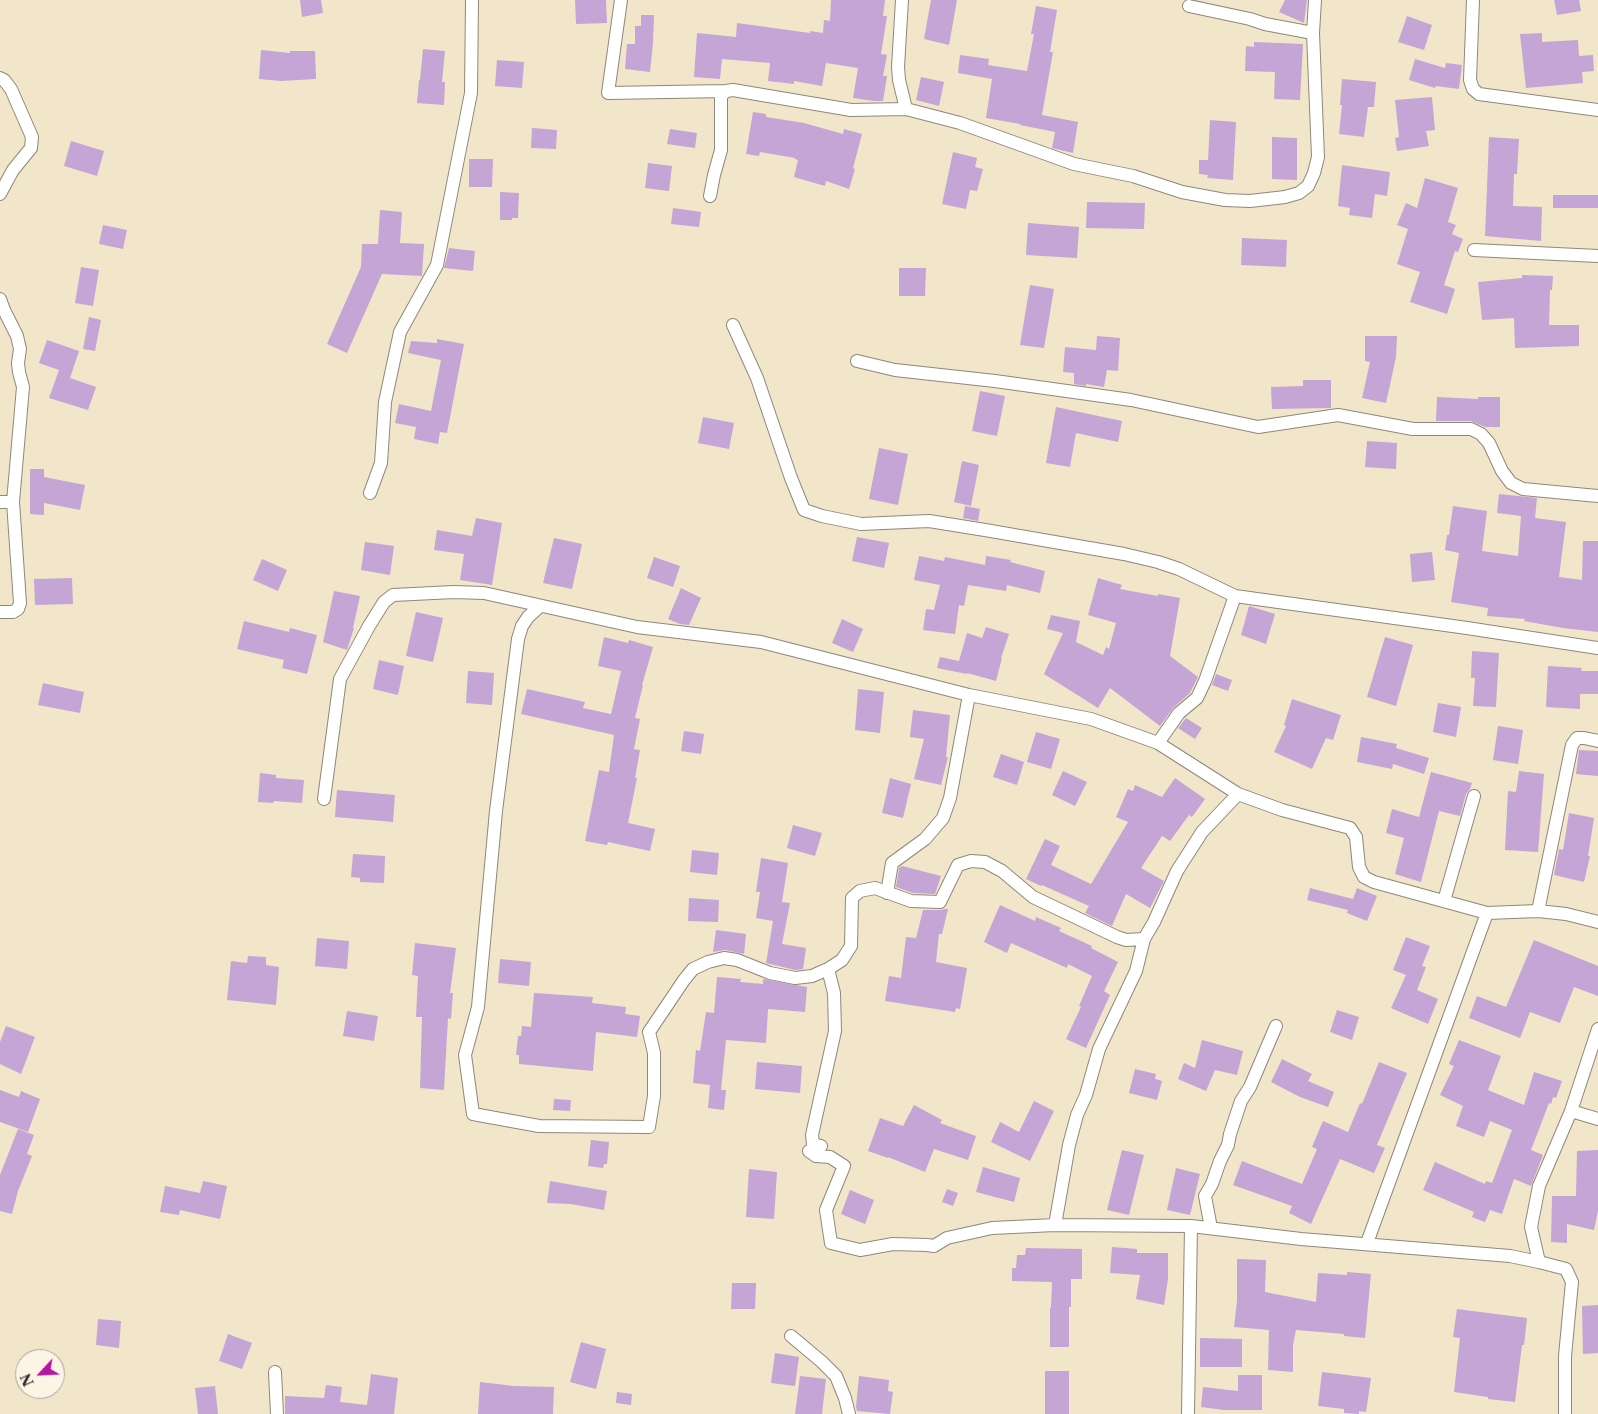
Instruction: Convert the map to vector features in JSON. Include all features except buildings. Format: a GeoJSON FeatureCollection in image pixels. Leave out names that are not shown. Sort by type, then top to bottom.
{"type":"FeatureCollection","features":[{"type":"Feature","properties":{"kind":"street"},"geometry":{"type":"LineString","coordinates":[[370,492],[381,463],[385,402],[400,332],[437,265],[471,93],[472,0]]}},
{"type":"Feature","properties":{"kind":"street"},"geometry":{"type":"LineString","coordinates":[[621,0],[608,93],[733,90],[851,110],[906,109],[960,123],[1074,164],[1133,176],[1182,192],[1225,200],[1285,197],[1299,193],[1308,186],[1314,173],[1318,157],[1313,33],[1315,0]]}},
{"type":"Feature","properties":{"kind":"street"},"geometry":{"type":"LineString","coordinates":[[902,0],[898,67],[906,109]]}},
{"type":"Feature","properties":{"kind":"street"},"geometry":{"type":"LineString","coordinates":[[1473,0],[1470,80],[1473,88],[1479,94],[1598,110]]}},
{"type":"Feature","properties":{"kind":"street"},"geometry":{"type":"LineString","coordinates":[[1189,6],[1313,33]]}},
{"type":"Feature","properties":{"kind":"street"},"geometry":{"type":"LineString","coordinates":[[0,78],[11,89],[32,137],[31,148],[13,170],[0,194]]}},
{"type":"Feature","properties":{"kind":"street"},"geometry":{"type":"LineString","coordinates":[[710,196],[721,150],[721,96],[726,91]]}},
{"type":"Feature","properties":{"kind":"street"},"geometry":{"type":"LineString","coordinates":[[1474,250],[1598,256]]}},
{"type":"Feature","properties":{"kind":"street"},"geometry":{"type":"LineString","coordinates":[[0,299],[17,336],[20,349],[19,372],[23,387],[14,502],[20,603],[18,609],[13,612],[0,612]]}},
{"type":"Feature","properties":{"kind":"street"},"geometry":{"type":"LineString","coordinates":[[733,325],[757,378],[791,478],[804,510],[822,516],[861,524],[929,521],[1124,554],[1179,569],[1235,596],[1598,648]]}},
{"type":"Feature","properties":{"kind":"street"},"geometry":{"type":"LineString","coordinates":[[857,362],[895,370],[995,381],[1131,400],[1258,427],[1338,415],[1413,429],[1471,429],[1481,434],[1489,442],[1502,471],[1511,483],[1523,489],[1598,496]]}},
{"type":"Feature","properties":{"kind":"street"},"geometry":{"type":"LineString","coordinates":[[0,502],[14,502]]}},
{"type":"Feature","properties":{"kind":"street"},"geometry":{"type":"LineString","coordinates":[[324,799],[340,679],[368,626],[384,602],[393,595],[454,592],[484,593],[636,627],[761,642],[969,695],[1091,719],[1158,743],[1238,794],[1282,810],[1350,828],[1356,837],[1359,866],[1364,877],[1374,882],[1487,913],[1538,911],[1566,914],[1598,922]]}},
{"type":"Feature","properties":{"kind":"street"},"geometry":{"type":"LineString","coordinates":[[1158,743],[1179,714],[1197,698],[1205,681],[1235,596]]}},
{"type":"Feature","properties":{"kind":"street"},"geometry":{"type":"LineString","coordinates":[[540,606],[528,617],[522,626],[518,639],[496,811],[478,1006],[465,1055],[473,1114],[539,1126],[650,1127],[654,1096],[654,1053],[649,1032],[693,969],[708,962],[724,958],[737,960],[770,973],[795,978],[812,976],[842,960],[850,946],[852,898],[860,891],[875,888],[912,902],[940,902],[958,865],[971,861],[985,862],[1002,871],[1034,897],[1126,940],[1144,939]]}},
{"type":"Feature","properties":{"kind":"street"},"geometry":{"type":"LineString","coordinates":[[887,893],[892,863],[926,839],[943,818],[950,798],[969,695]]}},
{"type":"Feature","properties":{"kind":"street"},"geometry":{"type":"LineString","coordinates":[[1538,911],[1572,745],[1577,738],[1598,741]]}},
{"type":"Feature","properties":{"kind":"street"},"geometry":{"type":"LineString","coordinates":[[1055,1224],[1069,1145],[1077,1115],[1086,1096],[1099,1049],[1136,971],[1144,939],[1154,922],[1177,871],[1202,832],[1238,794]]}},
{"type":"Feature","properties":{"kind":"street"},"geometry":{"type":"LineString","coordinates":[[1444,902],[1474,796]]}},
{"type":"Feature","properties":{"kind":"street"},"geometry":{"type":"LineString","coordinates":[[1367,1243],[1487,913]]}},
{"type":"Feature","properties":{"kind":"street"},"geometry":{"type":"LineString","coordinates":[[828,969],[834,993],[835,1031],[812,1136],[813,1144],[822,1146],[809,1151],[816,1156],[830,1157],[844,1166],[826,1210],[831,1243],[860,1250],[893,1244],[934,1246],[947,1238],[992,1228],[1055,1224],[1191,1226],[1301,1239],[1510,1256],[1539,1262],[1566,1269],[1572,1282],[1565,1356],[1565,1414]]}},
{"type":"Feature","properties":{"kind":"street"},"geometry":{"type":"LineString","coordinates":[[1211,1228],[1205,1196],[1228,1145],[1241,1101],[1250,1087],[1276,1026]]}},
{"type":"Feature","properties":{"kind":"street"},"geometry":{"type":"LineString","coordinates":[[1539,1262],[1531,1228],[1539,1186],[1571,1111],[1598,1029]]}},
{"type":"Feature","properties":{"kind":"street"},"geometry":{"type":"LineString","coordinates":[[1571,1111],[1598,1119]]}},
{"type":"Feature","properties":{"kind":"street"},"geometry":{"type":"LineString","coordinates":[[1188,1414],[1191,1226]]}},
{"type":"Feature","properties":{"kind":"street"},"geometry":{"type":"LineString","coordinates":[[791,1336],[836,1376],[849,1414]]}},
{"type":"Feature","properties":{"kind":"street"},"geometry":{"type":"LineString","coordinates":[[275,1372],[277,1414]]}}]}
